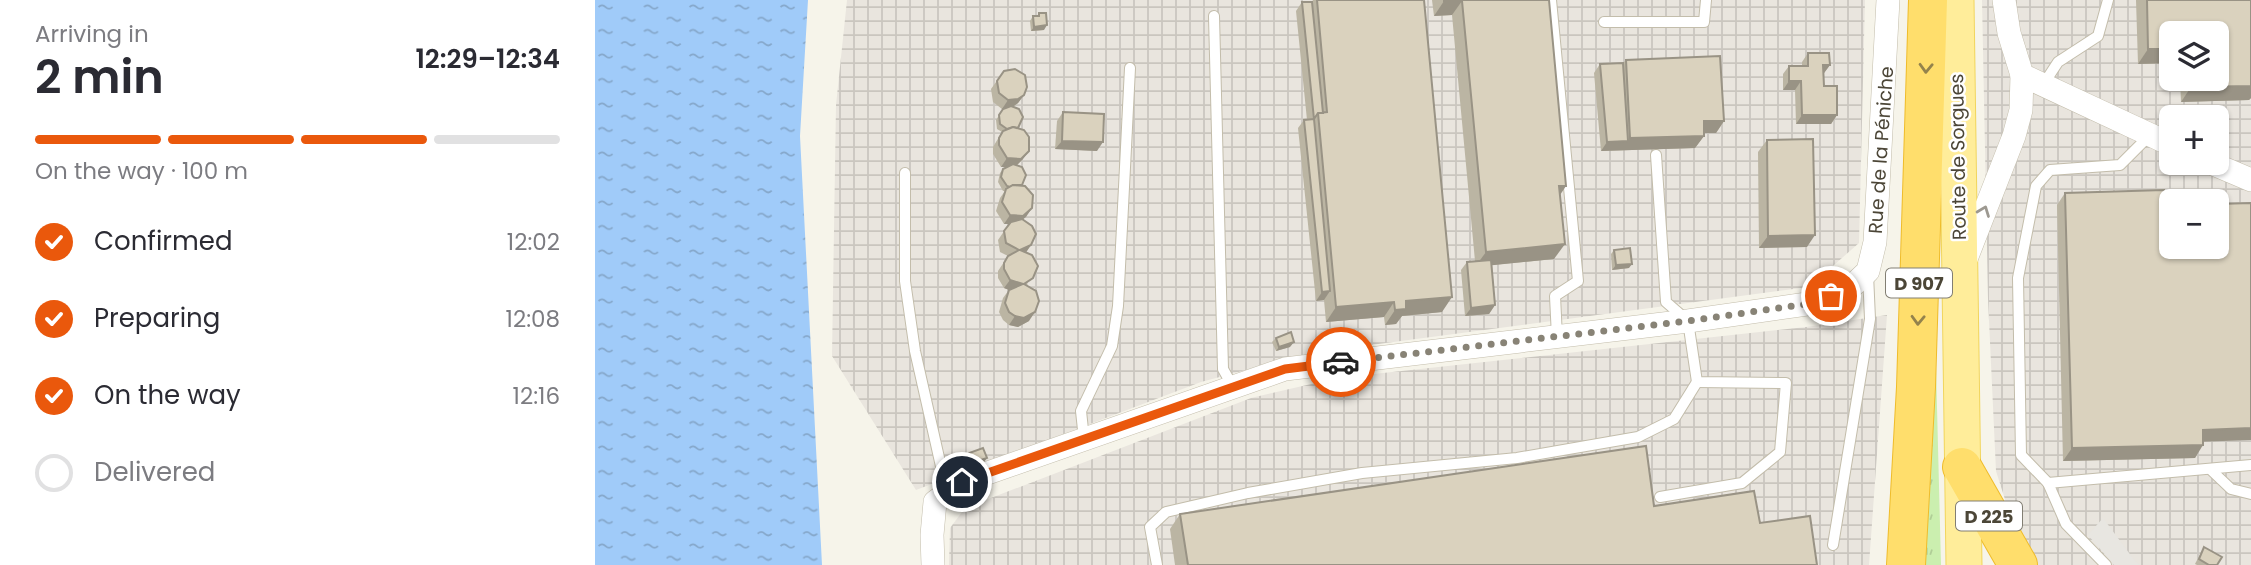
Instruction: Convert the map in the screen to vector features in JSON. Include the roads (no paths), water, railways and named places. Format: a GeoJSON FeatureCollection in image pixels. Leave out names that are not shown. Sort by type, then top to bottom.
{"type":"FeatureCollection","features":[{"type":"Feature","properties":{"kind":"highway","name":"D 907"},"geometry":{"type":"LineString","coordinates":[[1906,565],[1916,387],[1928,0]]}},
{"type":"Feature","properties":{"kind":"highway","name":"D 225"},"geometry":{"type":"LineString","coordinates":[[1962,467],[2018,565]]}},
{"type":"Feature","properties":{"kind":"main road","name":"Route de Sorgues"},"geometry":{"type":"LineString","coordinates":[[1956,0],[1964,565]]}},
{"type":"Feature","properties":{"kind":"street","name":"Rue de la Péniche"},"geometry":{"type":"LineString","coordinates":[[1868,271],[1875,243],[1888,0]]}},
{"type":"Feature","properties":{"kind":"street"},"geometry":{"type":"LineString","coordinates":[[1960,275],[2014,136],[2021,110],[2022,75],[2009,33],[2004,0]]}},
{"type":"Feature","properties":{"kind":"street"},"geometry":{"type":"LineString","coordinates":[[2022,75],[2159,138]]}},
{"type":"Feature","properties":{"kind":"street"},"geometry":{"type":"LineString","coordinates":[[2229,171],[2251,180]]}},
{"type":"Feature","properties":{"kind":"street"},"geometry":{"type":"LineString","coordinates":[[933,565],[935,502],[962,482],[1285,369],[1688,321],[1814,303],[1849,289],[1868,271]]}},
{"type":"Feature","properties":{"kind":"lane"},"geometry":{"type":"LineString","coordinates":[[1551,0],[1578,281],[1555,296],[1557,337]]}},
{"type":"Feature","properties":{"kind":"lane"},"geometry":{"type":"LineString","coordinates":[[1604,22],[1704,22],[1706,0]]}},
{"type":"Feature","properties":{"kind":"lane"},"geometry":{"type":"LineString","coordinates":[[2043,85],[2058,62],[2098,36],[2108,0]]}},
{"type":"Feature","properties":{"kind":"lane"},"geometry":{"type":"LineString","coordinates":[[1214,16],[1223,369],[1233,387]]}},
{"type":"Feature","properties":{"kind":"lane"},"geometry":{"type":"LineString","coordinates":[[1084,439],[1081,411],[1112,346],[1118,306],[1130,68]]}},
{"type":"Feature","properties":{"kind":"lane"},"geometry":{"type":"LineString","coordinates":[[2106,565],[2066,524],[2048,483],[2021,455],[2018,278],[2036,186],[2050,170],[2120,165],[2151,134]]}},
{"type":"Feature","properties":{"kind":"lane"},"geometry":{"type":"LineString","coordinates":[[1157,565],[1150,527],[1166,512],[1248,493],[1362,473],[1517,458],[1638,437],[1674,419],[1697,382],[1688,321],[1666,302],[1657,155]]}},
{"type":"Feature","properties":{"kind":"lane"},"geometry":{"type":"LineString","coordinates":[[905,173],[905,281],[915,352],[947,493]]}},
{"type":"Feature","properties":{"kind":"lane"},"geometry":{"type":"LineString","coordinates":[[1833,545],[1870,319],[1868,271]]}},
{"type":"Feature","properties":{"kind":"lane"},"geometry":{"type":"LineString","coordinates":[[1660,497],[1742,483],[1780,452],[1786,383],[1697,382]]}},
{"type":"Feature","properties":{"kind":"lane"},"geometry":{"type":"LineString","coordinates":[[2048,483],[2251,466]]}},
{"type":"Feature","properties":{"kind":"lane"},"geometry":{"type":"LineString","coordinates":[[2210,469],[2231,489],[2251,494]]}},
{"type":"Feature","properties":{"kind":"water"},"geometry":{"type":"Polygon","coordinates":[[[595,0],[808,0],[800,136],[822,565],[595,565],[595,0]]]}}]}
